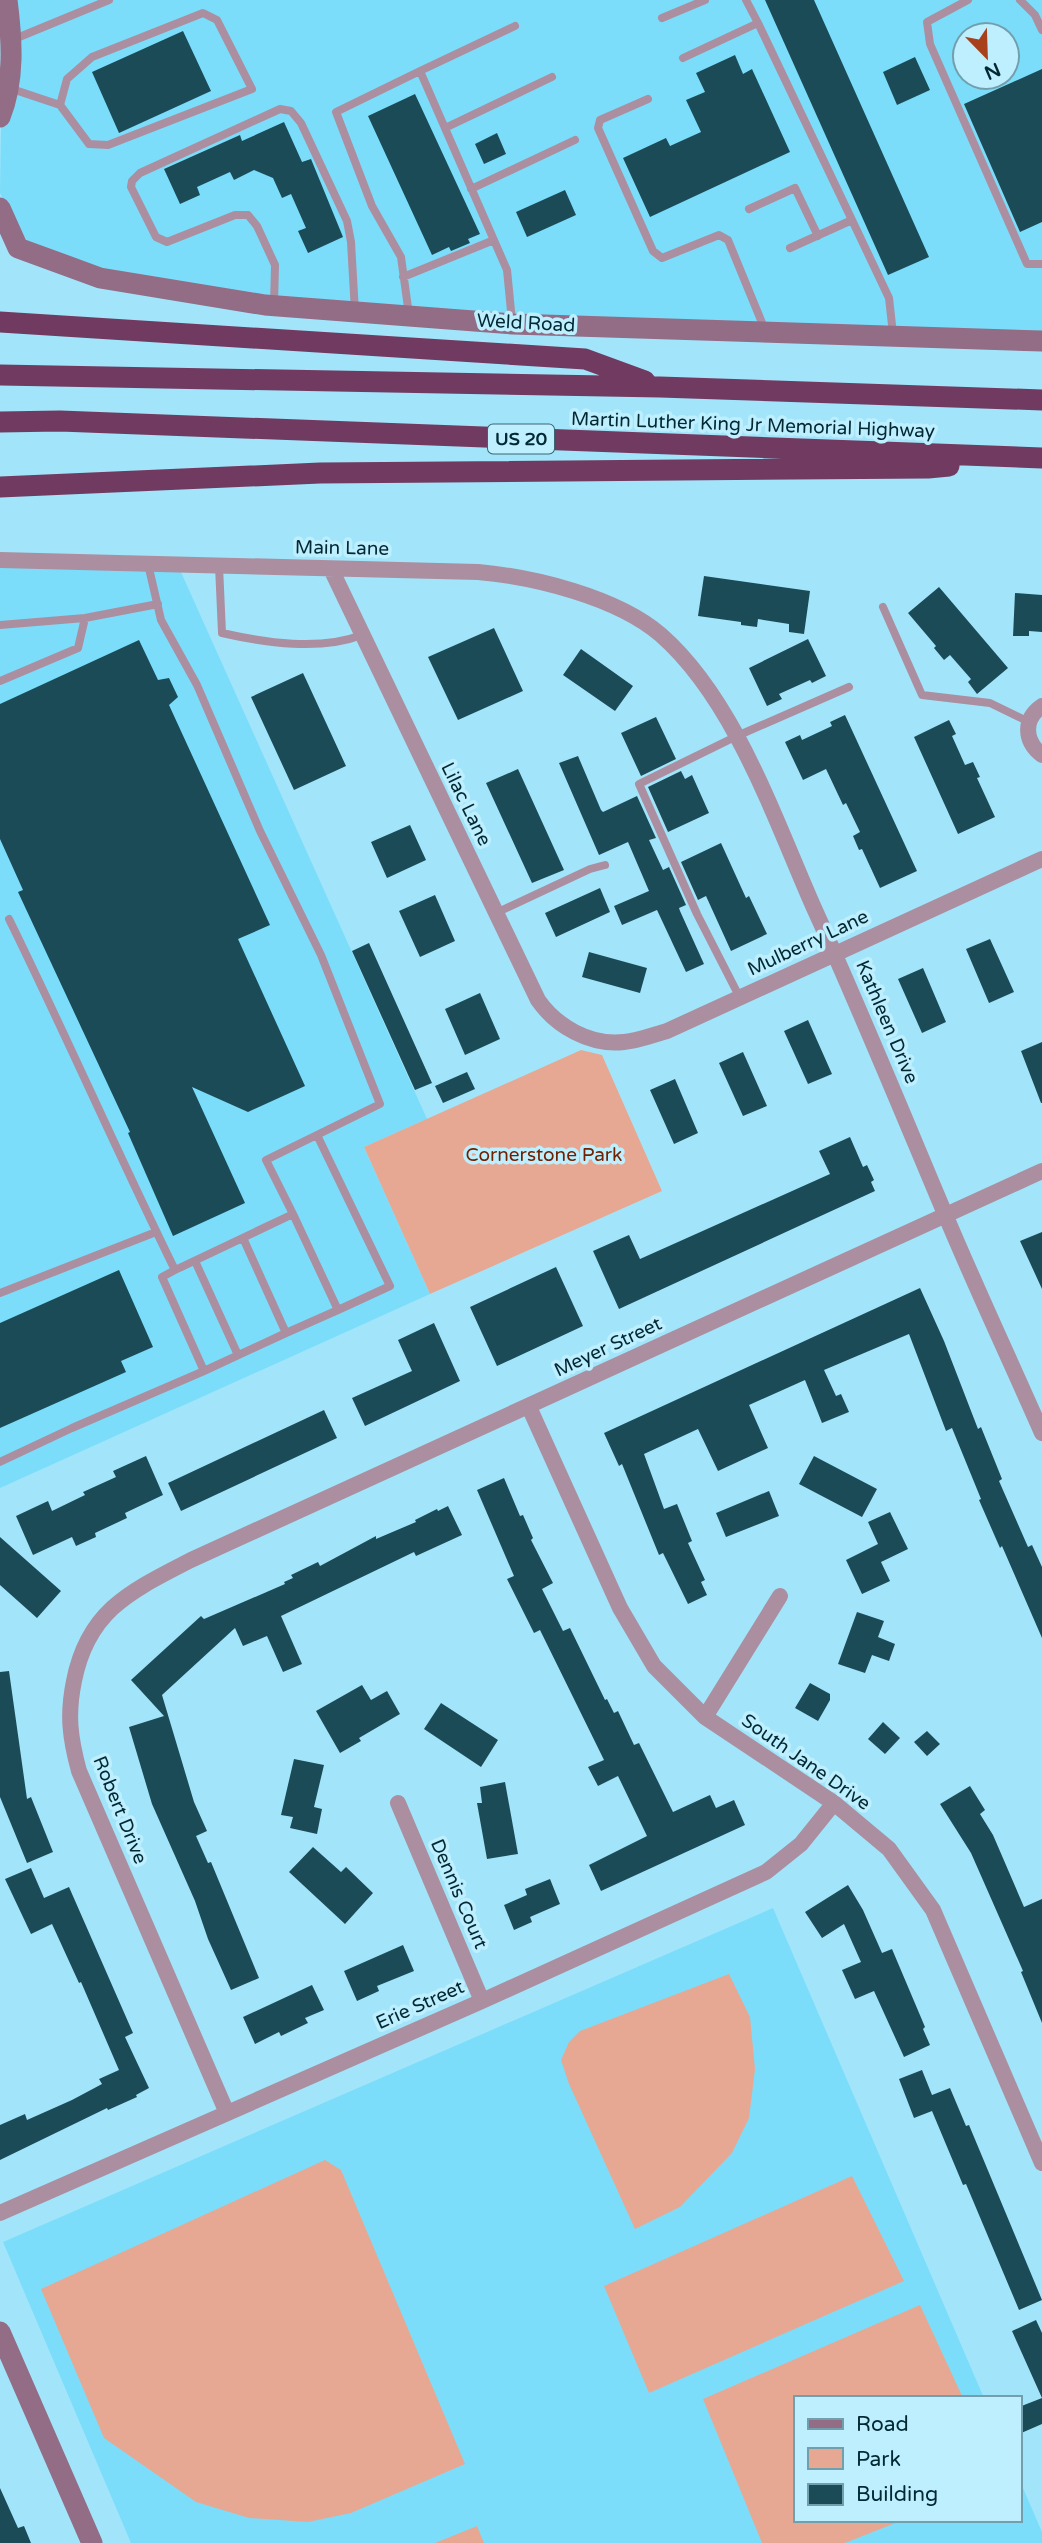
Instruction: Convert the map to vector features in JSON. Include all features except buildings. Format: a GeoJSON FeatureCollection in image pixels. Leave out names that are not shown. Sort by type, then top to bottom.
{"type":"FeatureCollection","features":[{"type":"Feature","properties":{"kind":"highway"},"geometry":{"type":"LineString","coordinates":[[0,322],[585,359],[660,387]]}},
{"type":"Feature","properties":{"kind":"highway","name":"Martin Luther King Jr Memorial Highway"},"geometry":{"type":"LineString","coordinates":[[0,375],[660,387],[1042,400]]}},
{"type":"Feature","properties":{"kind":"highway","name":"Martin Luther King Jr Memorial Highway"},"geometry":{"type":"LineString","coordinates":[[0,422],[88,422],[1039,458]]}},
{"type":"Feature","properties":{"kind":"highway"},"geometry":{"type":"LineString","coordinates":[[0,487],[320,473],[928,468],[1039,458]]}},
{"type":"Feature","properties":{"kind":"street"},"geometry":{"type":"LineString","coordinates":[[0,117],[8,98],[12,40],[7,0]]}},
{"type":"Feature","properties":{"kind":"street","name":"Weld Road"},"geometry":{"type":"LineString","coordinates":[[0,208],[18,248],[100,278],[274,306],[513,324],[1042,341]]}},
{"type":"Feature","properties":{"kind":"street","name":"Main Lane"},"geometry":{"type":"LineString","coordinates":[[0,560],[478,572],[530,579],[610,605],[643,622],[668,642]]}},
{"type":"Feature","properties":{"kind":"street","name":"Lilac Lane"},"geometry":{"type":"LineString","coordinates":[[331,569],[538,1000],[547,1013],[568,1029],[586,1037]]}},
{"type":"Feature","properties":{"kind":"street","name":"Kathleen Drive"},"geometry":{"type":"LineString","coordinates":[[668,642],[694,671],[737,736],[1042,1433]]}},
{"type":"Feature","properties":{"kind":"street"},"geometry":{"type":"LineString","coordinates":[[1042,706],[1032,715],[1028,737],[1042,755]]}},
{"type":"Feature","properties":{"kind":"street","name":"Mulberry Lane"},"geometry":{"type":"LineString","coordinates":[[586,1037],[622,1042],[667,1031],[1042,859]]}},
{"type":"Feature","properties":{"kind":"street","name":"Meyer Street"},"geometry":{"type":"LineString","coordinates":[[191,1560],[1042,1171]]}},
{"type":"Feature","properties":{"kind":"street","name":"South Jane Drive"},"geometry":{"type":"LineString","coordinates":[[529,1407],[635,1637],[654,1666],[705,1717],[834,1803],[889,1849],[933,1910],[1042,2163]]}},
{"type":"Feature","properties":{"kind":"street","name":"Robert Drive"},"geometry":{"type":"LineString","coordinates":[[191,1560],[149,1581],[116,1604],[91,1631],[77,1662],[68,1706],[70,1738],[92,1803],[227,2113]]}},
{"type":"Feature","properties":{"kind":"street"},"geometry":{"type":"LineString","coordinates":[[705,1717],[780,1596]]}},
{"type":"Feature","properties":{"kind":"street","name":"Dennis Court"},"geometry":{"type":"LineString","coordinates":[[397,1803],[482,2001]]}},
{"type":"Feature","properties":{"kind":"street","name":"Erie Street"},"geometry":{"type":"LineString","coordinates":[[0,2213],[482,2001],[766,1872],[801,1844],[834,1803]]}},
{"type":"Feature","properties":{"kind":"street"},"geometry":{"type":"LineString","coordinates":[[0,2332],[92,2543]]}},
{"type":"Feature","properties":{"kind":"lane"},"geometry":{"type":"LineString","coordinates":[[12,40],[109,0]]}},
{"type":"Feature","properties":{"kind":"lane"},"geometry":{"type":"LineString","coordinates":[[662,18],[705,0]]}},
{"type":"Feature","properties":{"kind":"lane"},"geometry":{"type":"LineString","coordinates":[[746,0],[889,298],[893,337]]}},
{"type":"Feature","properties":{"kind":"lane"},"geometry":{"type":"LineString","coordinates":[[968,0],[927,22],[930,44],[1027,264],[1042,264]]}},
{"type":"Feature","properties":{"kind":"lane"},"geometry":{"type":"LineString","coordinates":[[1020,0],[1035,15],[1042,30]]}},
{"type":"Feature","properties":{"kind":"lane"},"geometry":{"type":"LineString","coordinates":[[9,88],[60,105],[89,144],[108,145],[252,89],[217,20],[203,13],[92,57],[67,79],[60,105]]}},
{"type":"Feature","properties":{"kind":"lane"},"geometry":{"type":"LineString","coordinates":[[683,58],[758,23]]}},
{"type":"Feature","properties":{"kind":"lane"},"geometry":{"type":"LineString","coordinates":[[409,316],[401,257],[372,206],[336,112],[515,26]]}},
{"type":"Feature","properties":{"kind":"lane"},"geometry":{"type":"LineString","coordinates":[[420,71],[507,270],[513,324]]}},
{"type":"Feature","properties":{"kind":"lane"},"geometry":{"type":"LineString","coordinates":[[445,128],[552,77]]}},
{"type":"Feature","properties":{"kind":"lane"},"geometry":{"type":"LineString","coordinates":[[648,99],[600,120],[598,128],[653,251],[662,258],[719,235],[728,240],[766,332]]}},
{"type":"Feature","properties":{"kind":"lane"},"geometry":{"type":"LineString","coordinates":[[274,306],[275,265],[257,226],[248,215],[235,215],[167,242],[156,237],[131,187],[132,181],[140,173],[280,109],[291,111],[301,123],[347,221],[351,242],[355,312]]}},
{"type":"Feature","properties":{"kind":"lane"},"geometry":{"type":"LineString","coordinates":[[471,189],[575,140]]}},
{"type":"Feature","properties":{"kind":"lane"},"geometry":{"type":"LineString","coordinates":[[748,209],[794,188],[818,236]]}},
{"type":"Feature","properties":{"kind":"lane"},"geometry":{"type":"LineString","coordinates":[[790,248],[852,220]]}},
{"type":"Feature","properties":{"kind":"lane"},"geometry":{"type":"LineString","coordinates":[[403,277],[494,240]]}},
{"type":"Feature","properties":{"kind":"lane"},"geometry":{"type":"LineString","coordinates":[[148,564],[161,620],[197,685],[260,831],[321,955],[380,1104],[266,1160],[338,1310]]}},
{"type":"Feature","properties":{"kind":"lane"},"geometry":{"type":"LineString","coordinates":[[219,566],[222,633],[252,640],[293,643],[343,642],[362,635]]}},
{"type":"Feature","properties":{"kind":"lane"},"geometry":{"type":"LineString","coordinates":[[0,625],[85,618],[158,604]]}},
{"type":"Feature","properties":{"kind":"lane"},"geometry":{"type":"LineString","coordinates":[[883,607],[922,695],[990,703],[1029,722]]}},
{"type":"Feature","properties":{"kind":"lane"},"geometry":{"type":"LineString","coordinates":[[0,681],[78,648],[85,618]]}},
{"type":"Feature","properties":{"kind":"lane"},"geometry":{"type":"LineString","coordinates":[[740,998],[697,914],[639,784],[737,736],[849,687]]}},
{"type":"Feature","properties":{"kind":"lane"},"geometry":{"type":"LineString","coordinates":[[496,913],[590,869],[605,865]]}},
{"type":"Feature","properties":{"kind":"lane"},"geometry":{"type":"LineString","coordinates":[[9,919],[69,1040],[114,1146],[174,1270]]}},
{"type":"Feature","properties":{"kind":"lane"},"geometry":{"type":"LineString","coordinates":[[0,1462],[390,1286],[317,1135]]}},
{"type":"Feature","properties":{"kind":"lane"},"geometry":{"type":"LineString","coordinates":[[204,1371],[162,1277],[293,1214]]}},
{"type":"Feature","properties":{"kind":"lane"},"geometry":{"type":"LineString","coordinates":[[0,1293],[156,1232]]}},
{"type":"Feature","properties":{"kind":"lane"},"geometry":{"type":"LineString","coordinates":[[243,1238],[286,1333]]}},
{"type":"Feature","properties":{"kind":"lane"},"geometry":{"type":"LineString","coordinates":[[195,1261],[238,1355]]}},
{"type":"Feature","properties":{"kind":"shaded area"},"geometry":{"type":"Polygon","coordinates":[[[14,0],[1042,0],[1042,333],[517,317],[281,300],[104,271],[23,243],[0,193],[1,129],[16,84],[14,0]]]}},
{"type":"Feature","properties":{"kind":"shaded area"},"geometry":{"type":"Polygon","coordinates":[[[0,566],[180,570],[427,1119],[364,1147],[430,1294],[0,1488],[0,566]]]}},
{"type":"Feature","properties":{"kind":"shaded area"},"geometry":{"type":"Polygon","coordinates":[[[773,1908],[983,2396],[794,2396],[794,2522],[1021,2522],[1021,2484],[1042,2532],[1042,2543],[131,2543],[3,2242],[773,1908]]]}},
{"type":"Feature","properties":{"kind":"green space","name":"Cornerstone Park"},"geometry":{"type":"Polygon","coordinates":[[[581,1050],[602,1055],[662,1191],[430,1294],[364,1147],[581,1050]]]}},
{"type":"Feature","properties":{"kind":"green space"},"geometry":{"type":"Polygon","coordinates":[[[729,1974],[750,2017],[755,2069],[749,2118],[732,2153],[680,2207],[635,2229],[569,2084],[561,2060],[569,2042],[580,2031],[729,1974]]]}},
{"type":"Feature","properties":{"kind":"green space"},"geometry":{"type":"Polygon","coordinates":[[[325,2160],[341,2170],[465,2464],[351,2513],[308,2522],[249,2518],[196,2502],[104,2438],[41,2289],[325,2160]]]}},
{"type":"Feature","properties":{"kind":"green space"},"geometry":{"type":"Polygon","coordinates":[[[852,2176],[904,2281],[649,2393],[604,2286],[852,2176]]]}},
{"type":"Feature","properties":{"kind":"green space"},"geometry":{"type":"Polygon","coordinates":[[[920,2305],[962,2396],[794,2396],[794,2522],[898,2522],[845,2543],[762,2543],[703,2399],[920,2305]]]}},
{"type":"Feature","properties":{"kind":"green space"},"geometry":{"type":"Polygon","coordinates":[[[477,2526],[484,2543],[435,2543],[477,2526]]]}}]}
